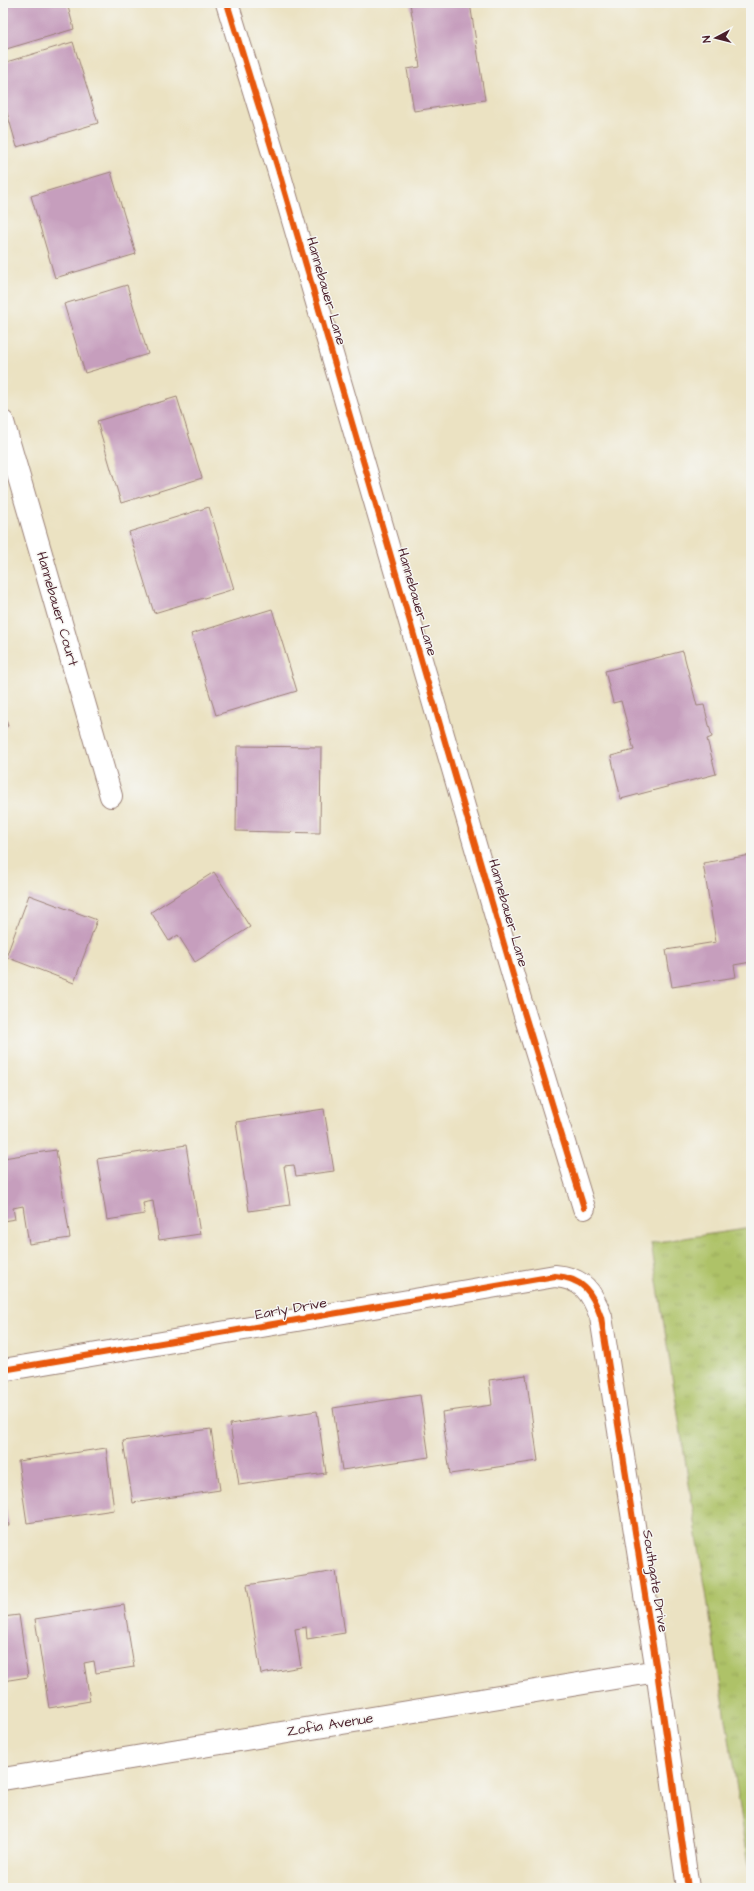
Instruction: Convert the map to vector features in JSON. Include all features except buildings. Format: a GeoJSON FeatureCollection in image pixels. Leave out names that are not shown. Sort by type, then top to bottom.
{"type":"FeatureCollection","features":[{"type":"Feature","properties":{"kind":"street","name":"Hannebauer Lane"},"geometry":{"type":"LineString","coordinates":[[227,3],[278,169],[520,999],[584,1208]]}},
{"type":"Feature","properties":{"kind":"street","name":"Hannebauer Court"},"geometry":{"type":"LineString","coordinates":[[3,422],[111,796]]}},
{"type":"Feature","properties":{"kind":"street","name":"Early Drive"},"geometry":{"type":"LineString","coordinates":[[3,1370],[555,1276],[568,1277],[582,1284]]}},
{"type":"Feature","properties":{"kind":"street","name":"Southgate Drive"},"geometry":{"type":"LineString","coordinates":[[582,1284],[594,1298],[601,1317],[657,1671],[688,1888]]}},
{"type":"Feature","properties":{"kind":"street","name":"Zofia Avenue"},"geometry":{"type":"LineString","coordinates":[[3,1779],[657,1671]]}},
{"type":"Feature","properties":{"kind":"green space"},"geometry":{"type":"Polygon","coordinates":[[[751,1228],[751,1878],[651,1243],[751,1228]]]}},
{"type":"Feature","properties":{"kind":"cycle path"},"geometry":{"type":"LineString","coordinates":[[227,3],[278,169],[520,999],[584,1208]]}},
{"type":"Feature","properties":{"kind":"cycle path"},"geometry":{"type":"LineString","coordinates":[[3,1370],[555,1276],[565,1277],[579,1283],[594,1300],[601,1317],[657,1671],[688,1888]]}}]}
